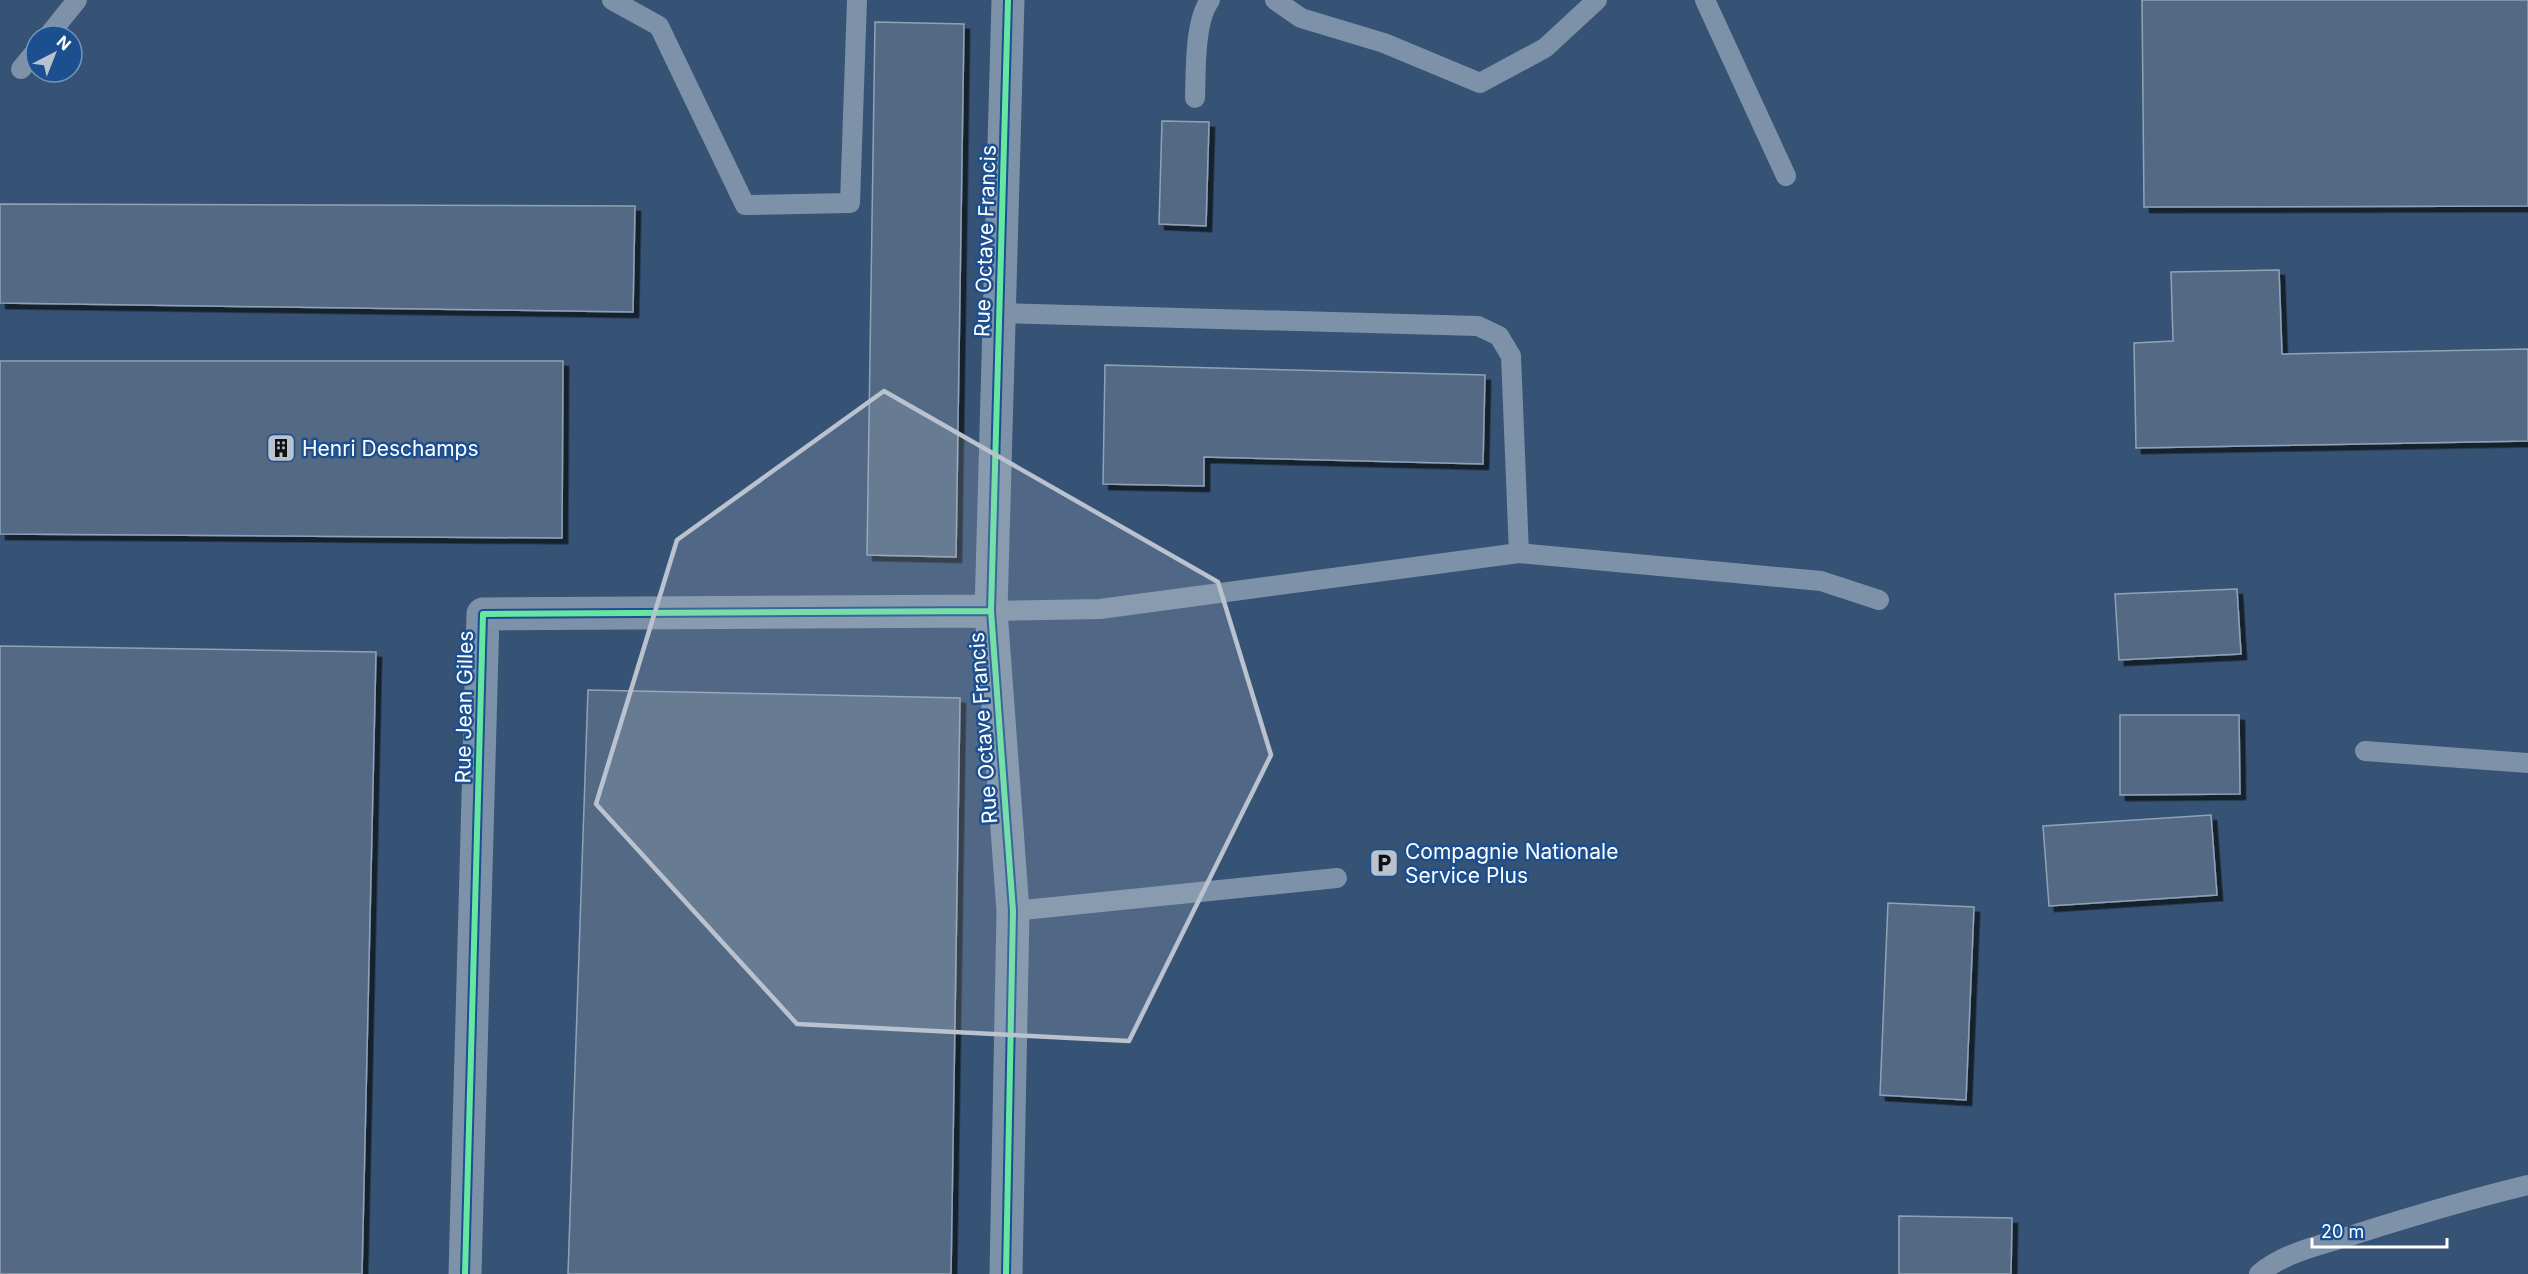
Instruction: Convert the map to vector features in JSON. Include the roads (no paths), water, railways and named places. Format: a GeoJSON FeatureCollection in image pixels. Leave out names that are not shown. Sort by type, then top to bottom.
{"type":"FeatureCollection","features":[{"type":"Feature","properties":{"kind":"street","name":"Rue Octave Francis"},"geometry":{"type":"LineString","coordinates":[[1006,1274],[1013,910],[990,612],[1008,0]]}},
{"type":"Feature","properties":{"kind":"street","name":"Rue Jean Gilles"},"geometry":{"type":"LineString","coordinates":[[465,1274],[483,614],[990,612]]}},
{"type":"Feature","properties":{"kind":"lane"},"geometry":{"type":"LineString","coordinates":[[58,24],[77,0]]}},
{"type":"Feature","properties":{"kind":"lane"},"geometry":{"type":"LineString","coordinates":[[612,0],[659,26],[745,205],[850,203],[857,0]]}},
{"type":"Feature","properties":{"kind":"lane"},"geometry":{"type":"LineString","coordinates":[[1195,98],[1197,44],[1206,6],[1210,0]]}},
{"type":"Feature","properties":{"kind":"lane"},"geometry":{"type":"LineString","coordinates":[[1275,0],[1301,18],[1384,43],[1480,83],[1545,48],[1597,0]]}},
{"type":"Feature","properties":{"kind":"lane"},"geometry":{"type":"LineString","coordinates":[[1705,0],[1786,176]]}},
{"type":"Feature","properties":{"kind":"lane"},"geometry":{"type":"LineString","coordinates":[[21,69],[24,65]]}},
{"type":"Feature","properties":{"kind":"lane"},"geometry":{"type":"LineString","coordinates":[[999,313],[1478,326],[1499,336],[1511,356],[1520,553]]}},
{"type":"Feature","properties":{"kind":"lane"},"geometry":{"type":"LineString","coordinates":[[990,612],[1100,609],[1520,553],[1821,581],[1879,600]]}},
{"type":"Feature","properties":{"kind":"lane"},"geometry":{"type":"LineString","coordinates":[[2365,751],[2528,763]]}},
{"type":"Feature","properties":{"kind":"lane"},"geometry":{"type":"LineString","coordinates":[[1013,910],[1337,878]]}},
{"type":"Feature","properties":{"kind":"lane"},"geometry":{"type":"LineString","coordinates":[[2259,1274],[2268,1266],[2319,1246],[2459,1202],[2528,1185]]}},
{"type":"Feature","properties":{"kind":"place","name":"Henri Deschamps"},"geometry":{"type":"Point","coordinates":[281,448]}},
{"type":"Feature","properties":{"kind":"place","name":"Compagnie Nationale Service Plus"},"geometry":{"type":"Point","coordinates":[1384,863]}}]}
